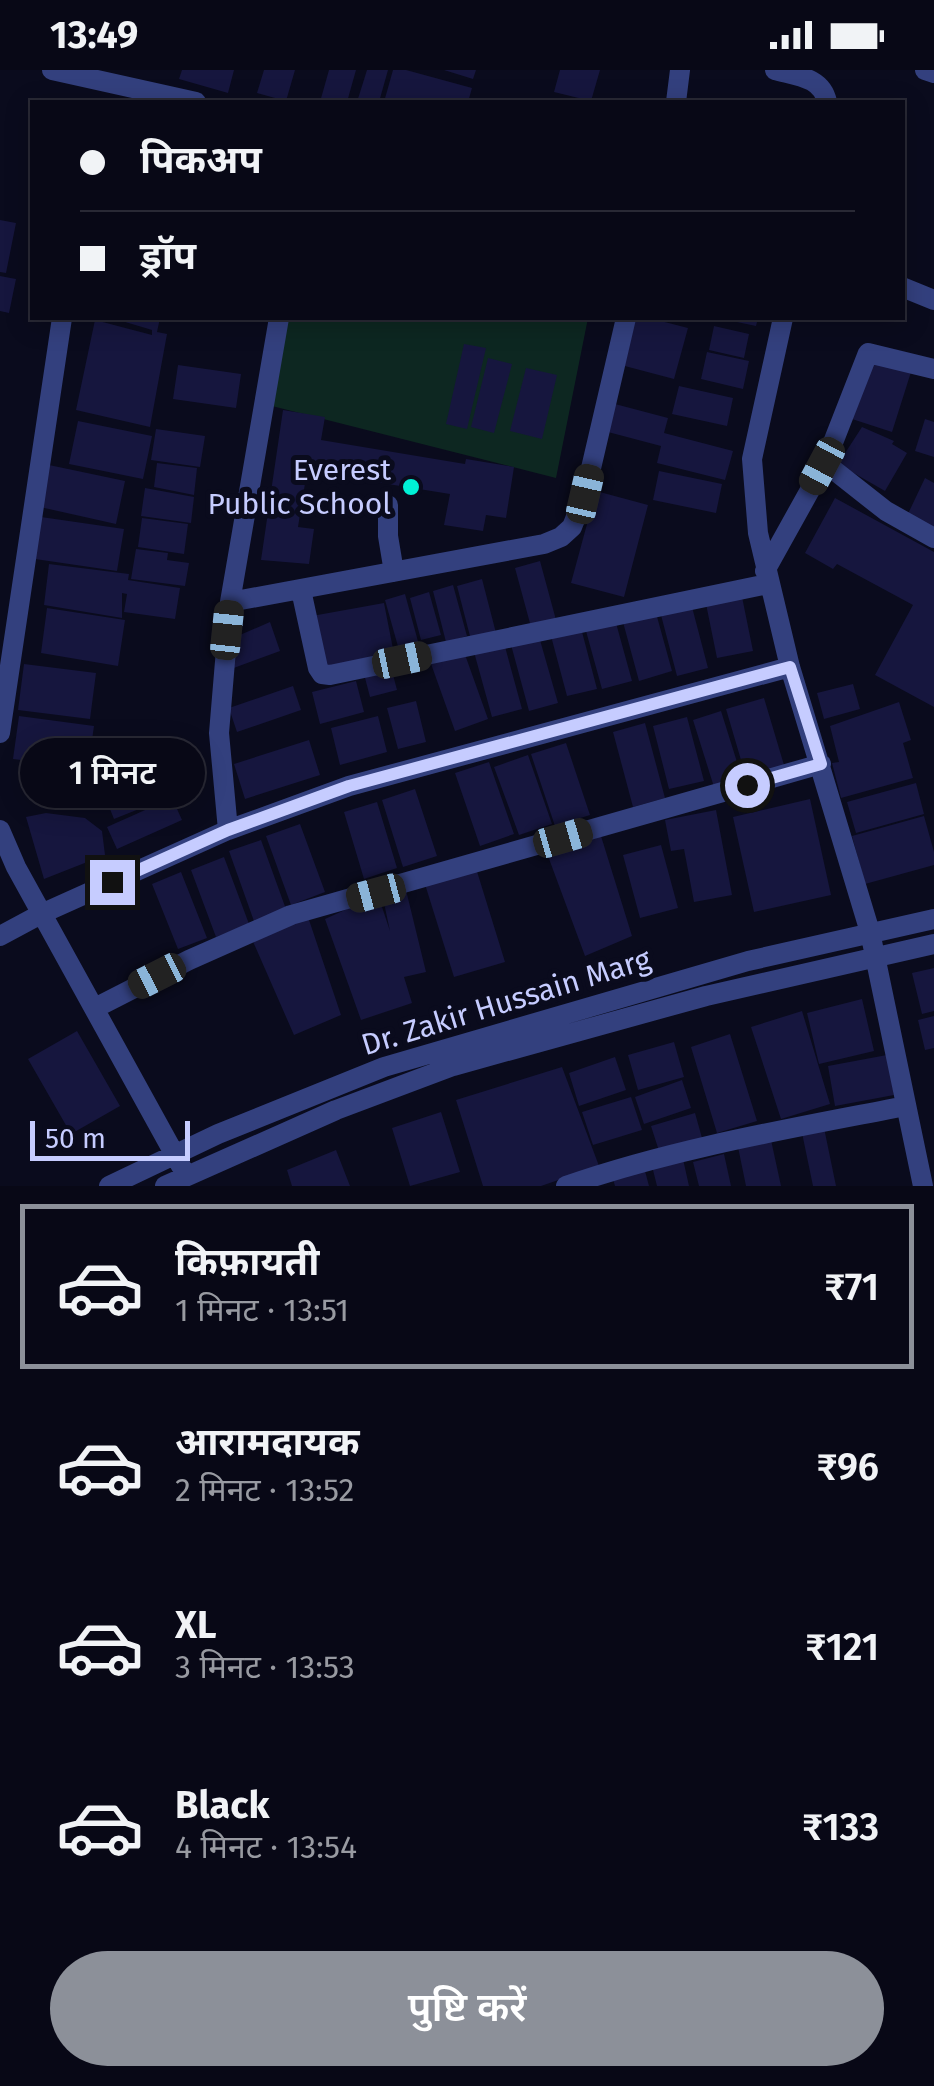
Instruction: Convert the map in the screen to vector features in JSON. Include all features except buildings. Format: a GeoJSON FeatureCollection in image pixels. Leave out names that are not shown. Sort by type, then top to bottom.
{"type":"FeatureCollection","features":[{"type":"Feature","properties":{"kind":"street"},"geometry":{"type":"LineString","coordinates":[[52,70],[97,85],[184,100]]}},
{"type":"Feature","properties":{"kind":"street"},"geometry":{"type":"LineString","coordinates":[[676,100],[680,70]]}},
{"type":"Feature","properties":{"kind":"street"},"geometry":{"type":"LineString","coordinates":[[776,70],[818,84],[828,100]]}},
{"type":"Feature","properties":{"kind":"street"},"geometry":{"type":"LineString","coordinates":[[925,70],[934,73]]}},
{"type":"Feature","properties":{"kind":"street"},"geometry":{"type":"LineString","coordinates":[[905,288],[934,300]]}},
{"type":"Feature","properties":{"kind":"street"},"geometry":{"type":"LineString","coordinates":[[0,733],[62,320]]}},
{"type":"Feature","properties":{"kind":"street"},"geometry":{"type":"LineString","coordinates":[[228,830],[219,733],[230,602],[280,320]]}},
{"type":"Feature","properties":{"kind":"street"},"geometry":{"type":"LineString","coordinates":[[230,602],[544,544],[561,537],[572,528],[585,494],[626,320]]}},
{"type":"Feature","properties":{"kind":"street"},"geometry":{"type":"LineString","coordinates":[[783,320],[752,459],[752,490],[767,578],[790,667],[870,932],[923,1186]]}},
{"type":"Feature","properties":{"kind":"street"},"geometry":{"type":"LineString","coordinates":[[767,578],[825,463],[868,353],[934,369]]}},
{"type":"Feature","properties":{"kind":"street"},"geometry":{"type":"LineString","coordinates":[[825,463],[886,511],[934,538]]}},
{"type":"Feature","properties":{"kind":"street"},"geometry":{"type":"LineString","coordinates":[[388,505],[394,572]]}},
{"type":"Feature","properties":{"kind":"street"},"geometry":{"type":"LineString","coordinates":[[301,590],[318,668],[322,674],[330,675],[767,578]]}},
{"type":"Feature","properties":{"kind":"street"},"geometry":{"type":"LineString","coordinates":[[0,936],[228,830],[349,786],[790,667]]}},
{"type":"Feature","properties":{"kind":"street"},"geometry":{"type":"LineString","coordinates":[[95,1008],[188,960],[291,915],[821,764]]}},
{"type":"Feature","properties":{"kind":"street"},"geometry":{"type":"LineString","coordinates":[[0,830],[41,914],[176,1154],[187,1182]]}},
{"type":"Feature","properties":{"kind":"street","name":"Dr. Zakir Hussain Marg"},"geometry":{"type":"LineString","coordinates":[[109,1186],[384,1067],[748,961],[934,919]]}},
{"type":"Feature","properties":{"kind":"street","name":"Dr. Zakir Hussain Marg"},"geometry":{"type":"LineString","coordinates":[[165,1186],[187,1182],[336,1110],[452,1066],[706,996],[934,944]]}},
{"type":"Feature","properties":{"kind":"street"},"geometry":{"type":"LineString","coordinates":[[566,1186],[772,1132],[906,1106]]}},
{"type":"Feature","properties":{"kind":"green space"},"geometry":{"type":"Polygon","coordinates":[[[271,320],[588,320],[556,478],[268,405],[271,320]]]}},
{"type":"Feature","properties":{"kind":"place","name":"Everest Public School"},"geometry":{"type":"Point","coordinates":[411,487]}},
{"type":"Feature","properties":{"kind":"route"},"geometry":{"type":"LineString","coordinates":[[112,882],[228,830],[349,786],[790,667],[821,764],[747,785]]}}]}
